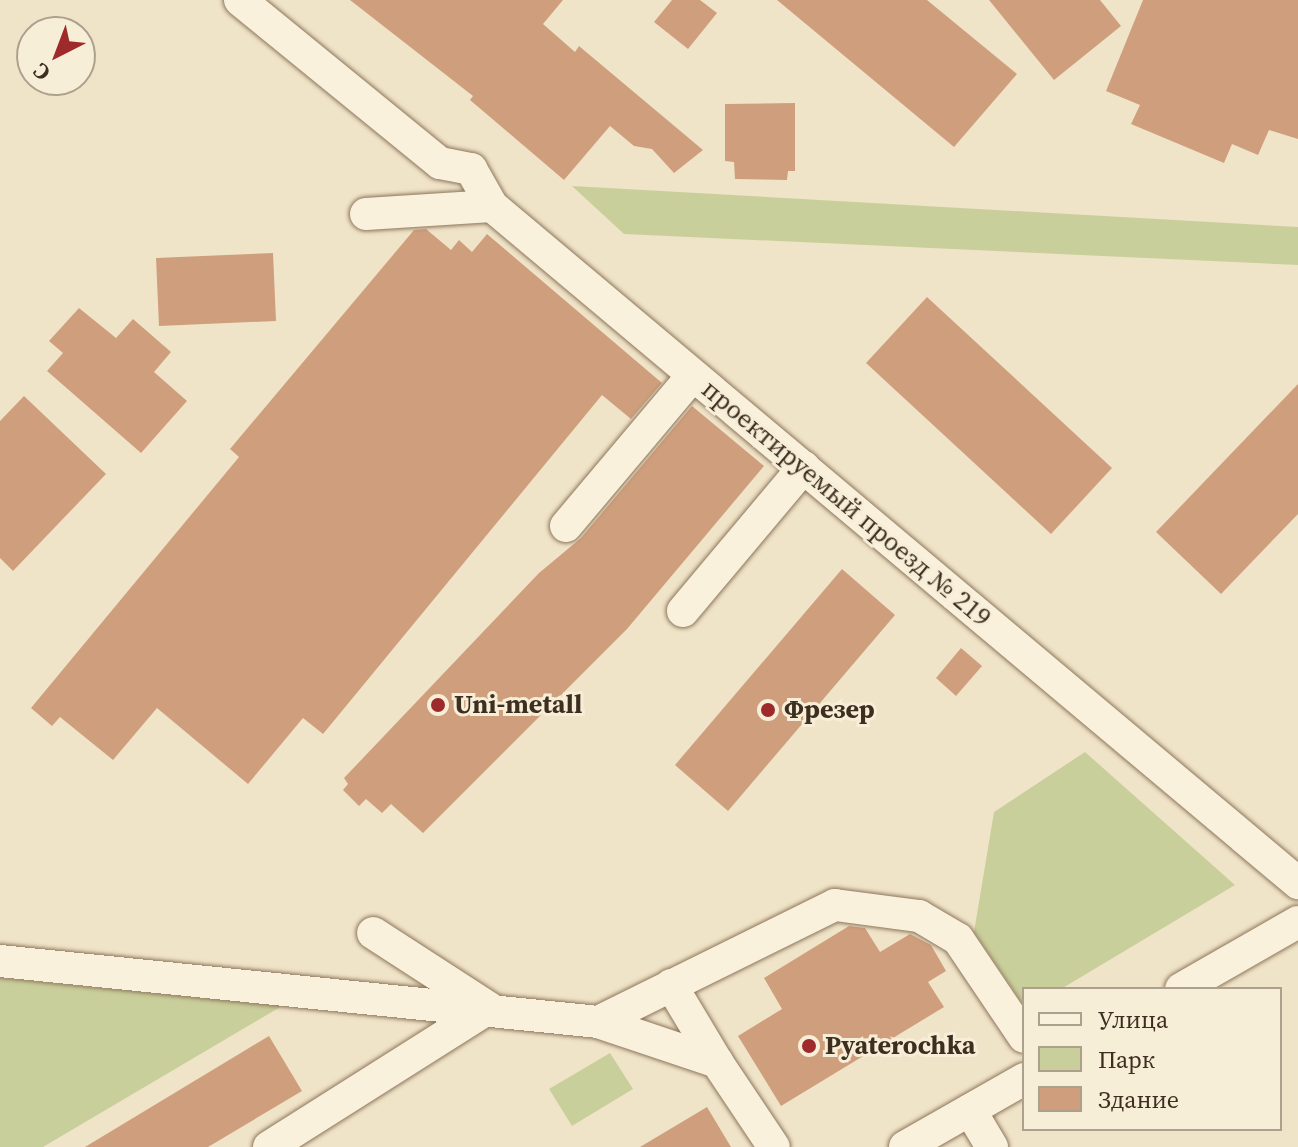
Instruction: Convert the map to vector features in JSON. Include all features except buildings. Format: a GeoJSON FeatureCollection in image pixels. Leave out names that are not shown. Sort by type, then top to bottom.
{"type":"FeatureCollection","features":[{"type":"Feature","properties":{"kind":"street"},"geometry":{"type":"LineString","coordinates":[[240,0],[440,163],[471,169],[492,206],[366,214]]}},
{"type":"Feature","properties":{"kind":"street","name":"проектируемый проезд № 219"},"geometry":{"type":"LineString","coordinates":[[492,206],[804,467],[843,513],[1298,883]]}},
{"type":"Feature","properties":{"kind":"street"},"geometry":{"type":"LineString","coordinates":[[566,526],[693,375]]}},
{"type":"Feature","properties":{"kind":"street"},"geometry":{"type":"LineString","coordinates":[[683,611],[804,467]]}},
{"type":"Feature","properties":{"kind":"street"},"geometry":{"type":"LineString","coordinates":[[598,1022],[835,905],[919,916],[958,939],[1022,1034]]}},
{"type":"Feature","properties":{"kind":"street"},"geometry":{"type":"LineString","coordinates":[[373,933],[489,1008]]}},
{"type":"Feature","properties":{"kind":"street"},"geometry":{"type":"LineString","coordinates":[[1185,987],[1293,935]]}},
{"type":"Feature","properties":{"kind":"street"},"geometry":{"type":"LineString","coordinates":[[0,961],[489,1008],[598,1022],[717,1062]]}},
{"type":"Feature","properties":{"kind":"street"},"geometry":{"type":"LineString","coordinates":[[671,985],[717,1062],[774,1147]]}},
{"type":"Feature","properties":{"kind":"street"},"geometry":{"type":"LineString","coordinates":[[269,1147],[489,1008]]}},
{"type":"Feature","properties":{"kind":"street"},"geometry":{"type":"LineString","coordinates":[[905,1147],[1022,1080]]}},
{"type":"Feature","properties":{"kind":"street"},"geometry":{"type":"LineString","coordinates":[[970,1110],[992,1147]]}},
{"type":"Feature","properties":{"kind":"green space"},"geometry":{"type":"Polygon","coordinates":[[[572,186],[1298,227],[1298,265],[624,234],[572,186]]]}},
{"type":"Feature","properties":{"kind":"green space"},"geometry":{"type":"Polygon","coordinates":[[[1085,752],[1235,885],[1064,987],[1022,987],[1022,1003],[974,932],[994,812],[1085,752]]]}},
{"type":"Feature","properties":{"kind":"green space"},"geometry":{"type":"Polygon","coordinates":[[[0,978],[282,1006],[43,1147],[0,1147],[0,978]]]}},
{"type":"Feature","properties":{"kind":"green space"},"geometry":{"type":"Polygon","coordinates":[[[610,1053],[633,1089],[572,1126],[549,1089],[610,1053]]]}},
{"type":"Feature","properties":{"kind":"place","name":"Uni-metall"},"geometry":{"type":"Point","coordinates":[438,705]}},
{"type":"Feature","properties":{"kind":"place","name":"Фрезер"},"geometry":{"type":"Point","coordinates":[768,710]}},
{"type":"Feature","properties":{"kind":"place","name":"Pyaterochka"},"geometry":{"type":"Point","coordinates":[809,1046]}}]}
